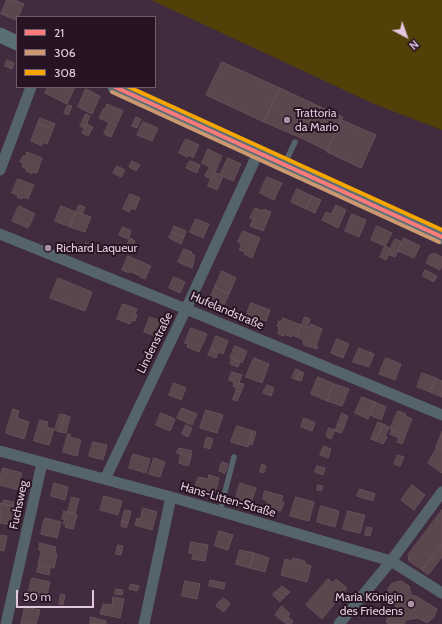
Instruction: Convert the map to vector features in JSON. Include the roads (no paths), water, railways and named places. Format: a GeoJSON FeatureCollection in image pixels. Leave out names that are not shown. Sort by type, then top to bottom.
{"type":"FeatureCollection","features":[{"type":"Feature","properties":{"kind":"main road"},"geometry":{"type":"LineString","coordinates":[[0,35],[16,43]]}},
{"type":"Feature","properties":{"kind":"main road"},"geometry":{"type":"LineString","coordinates":[[117,88],[442,237]]}},
{"type":"Feature","properties":{"kind":"street"},"geometry":{"type":"LineString","coordinates":[[0,170],[31,88]]}},
{"type":"Feature","properties":{"kind":"street","name":"Lindenstraße"},"geometry":{"type":"LineString","coordinates":[[105,479],[258,153]]}},
{"type":"Feature","properties":{"kind":"street","name":"Hufelandstraße"},"geometry":{"type":"LineString","coordinates":[[0,234],[442,415]]}},
{"type":"Feature","properties":{"kind":"street","name":"Hans-Litten-Straße"},"geometry":{"type":"LineString","coordinates":[[0,451],[220,511],[391,561],[442,593]]}},
{"type":"Feature","properties":{"kind":"street","name":"Fuchsweg"},"geometry":{"type":"LineString","coordinates":[[6,624],[42,463]]}},
{"type":"Feature","properties":{"kind":"street"},"geometry":{"type":"LineString","coordinates":[[339,624],[391,561],[442,492]]}},
{"type":"Feature","properties":{"kind":"street"},"geometry":{"type":"LineString","coordinates":[[144,624],[171,498]]}},
{"type":"Feature","properties":{"kind":"lane"},"geometry":{"type":"LineString","coordinates":[[284,165],[295,142]]}},
{"type":"Feature","properties":{"kind":"lane"},"geometry":{"type":"LineString","coordinates":[[220,511],[234,458]]}},
{"type":"Feature","properties":{"kind":"place","name":"Trattoria da Mario"},"geometry":{"type":"Point","coordinates":[287,120]}},
{"type":"Feature","properties":{"kind":"place","name":"Richard Laqueur"},"geometry":{"type":"Point","coordinates":[48,248]}},
{"type":"Feature","properties":{"kind":"place","name":"Maria Königin des Friedens"},"geometry":{"type":"Point","coordinates":[411,604]}}]}
